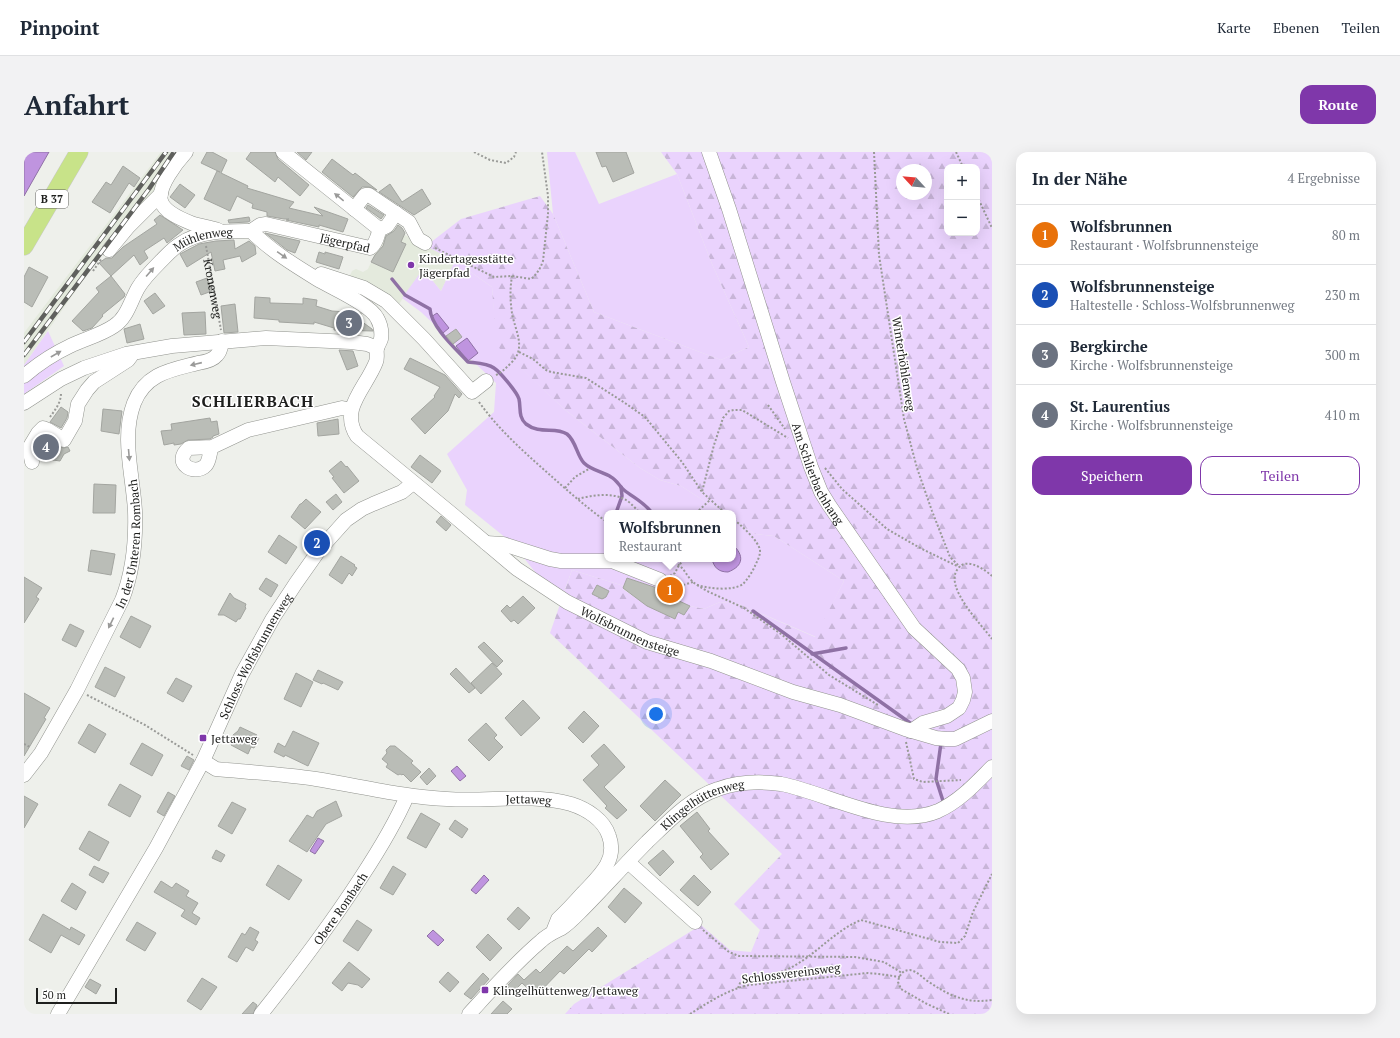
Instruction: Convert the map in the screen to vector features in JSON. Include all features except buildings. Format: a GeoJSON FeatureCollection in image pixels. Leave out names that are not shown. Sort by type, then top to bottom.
{"type":"FeatureCollection","features":[{"type":"Feature","properties":{"kind":"main road","name":"B 37"},"geometry":{"type":"LineString","coordinates":[[24,246],[79,152]]}},
{"type":"Feature","properties":{"kind":"street"},"geometry":{"type":"LineString","coordinates":[[109,250],[124,232],[161,194],[170,173],[186,152]]}},
{"type":"Feature","properties":{"kind":"street","name":"Jägerpfad"},"geometry":{"type":"LineString","coordinates":[[251,231],[260,225],[266,224],[370,248],[373,246],[379,230],[283,152]]}},
{"type":"Feature","properties":{"kind":"street","name":"Am Schlierbachhang"},"geometry":{"type":"LineString","coordinates":[[709,152],[729,209],[780,375],[817,482],[829,505],[914,628],[958,669],[963,678],[965,692],[959,708],[947,716],[923,723],[908,730]]}},
{"type":"Feature","properties":{"kind":"street"},"geometry":{"type":"LineString","coordinates":[[161,194],[161,202],[174,214],[191,223],[214,232]]}},
{"type":"Feature","properties":{"kind":"street"},"geometry":{"type":"LineString","coordinates":[[354,209],[364,195],[368,194],[409,222],[418,239],[425,243]]}},
{"type":"Feature","properties":{"kind":"street"},"geometry":{"type":"LineString","coordinates":[[379,230],[387,226],[396,213]]}},
{"type":"Feature","properties":{"kind":"street","name":"Mühlenweg"},"geometry":{"type":"LineString","coordinates":[[24,376],[35,366],[64,349],[114,326],[122,319],[141,284],[154,267],[179,244],[189,239],[214,232],[251,231],[270,247],[315,278],[368,308],[374,314],[381,328],[381,339],[377,348]]}},
{"type":"Feature","properties":{"kind":"street"},"geometry":{"type":"LineString","coordinates":[[315,278],[320,274],[324,275],[364,288],[386,301],[424,339],[472,392],[486,381]]}},
{"type":"Feature","properties":{"kind":"street"},"geometry":{"type":"LineString","coordinates":[[24,403],[71,374],[96,364],[131,353],[172,346],[260,338],[363,343],[377,348],[378,355],[376,362],[351,410],[342,408],[248,430],[212,447]]}},
{"type":"Feature","properties":{"kind":"street","name":"In der Unteren Rombach"},"geometry":{"type":"LineString","coordinates":[[24,774],[34,764],[42,752],[80,686],[122,600],[131,573],[134,511],[128,451],[128,432],[134,402],[146,384],[155,376],[211,360],[219,354],[222,341]]}},
{"type":"Feature","properties":{"kind":"street"},"geometry":{"type":"LineString","coordinates":[[32,462],[28,448],[38,433],[43,428],[64,440],[75,421],[78,404],[86,390],[94,382],[131,358],[131,353]]}},
{"type":"Feature","properties":{"kind":"street","name":"Wolfsbrunnensteige"},"geometry":{"type":"LineString","coordinates":[[351,410],[350,422],[352,429],[357,436],[517,569],[554,594],[648,642],[718,664],[793,692],[847,708],[908,730]]}},
{"type":"Feature","properties":{"kind":"street","name":"Schloss-Wolfsbrunnenweg"},"geometry":{"type":"LineString","coordinates":[[58,1014],[156,848],[203,761],[253,654],[285,600],[320,549],[346,520],[373,504],[402,492],[413,482]]}},
{"type":"Feature","properties":{"kind":"street"},"geometry":{"type":"LineString","coordinates":[[486,543],[503,544],[538,556],[561,561],[604,561]]}},
{"type":"Feature","properties":{"kind":"street"},"geometry":{"type":"LineString","coordinates":[[615,562],[664,581]]}},
{"type":"Feature","properties":{"kind":"street"},"geometry":{"type":"LineString","coordinates":[[908,730],[936,738],[951,740],[992,721]]}},
{"type":"Feature","properties":{"kind":"street","name":"Jettaweg"},"geometry":{"type":"LineString","coordinates":[[203,761],[216,769],[280,774],[316,779],[407,796],[448,800],[518,798],[544,800],[570,804],[584,810],[595,817],[606,829],[611,845],[610,859],[602,873],[558,920],[553,932]]}},
{"type":"Feature","properties":{"kind":"street","name":"Klingelhüttenweg"},"geometry":{"type":"LineString","coordinates":[[469,1014],[520,960],[547,936],[563,927],[579,913],[663,826],[690,804],[711,792],[732,785],[757,783],[780,784],[872,812],[913,816],[942,809],[960,797],[992,766]]}},
{"type":"Feature","properties":{"kind":"street","name":"Obere Rombach"},"geometry":{"type":"LineString","coordinates":[[260,1014],[322,936],[350,895],[395,822],[407,796]]}},
{"type":"Feature","properties":{"kind":"street"},"geometry":{"type":"LineString","coordinates":[[628,862],[695,922]]}},
{"type":"Feature","properties":{"kind":"path"},"geometry":{"type":"LineString","coordinates":[[474,152],[490,160],[506,163],[514,157],[516,152]]}},
{"type":"Feature","properties":{"kind":"path"},"geometry":{"type":"LineString","coordinates":[[425,243],[494,277],[512,276],[531,279],[538,272],[543,261],[548,214],[548,196],[542,152]]}},
{"type":"Feature","properties":{"kind":"path","name":"Winterhöhlenweg"},"geometry":{"type":"LineString","coordinates":[[874,152],[879,255],[904,419],[917,468],[932,511],[950,557],[960,567]]}},
{"type":"Feature","properties":{"kind":"path"},"geometry":{"type":"LineString","coordinates":[[956,152],[962,164]]}},
{"type":"Feature","properties":{"kind":"path"},"geometry":{"type":"LineString","coordinates":[[979,200],[992,228]]}},
{"type":"Feature","properties":{"kind":"path","name":"Kronenweg"},"geometry":{"type":"LineString","coordinates":[[214,232],[222,341]]}},
{"type":"Feature","properties":{"kind":"path"},"geometry":{"type":"LineString","coordinates":[[499,373],[513,361],[519,352],[520,345],[512,314],[510,297],[512,276]]}},
{"type":"Feature","properties":{"kind":"path"},"geometry":{"type":"LineString","coordinates":[[519,352],[533,359],[546,370],[551,372],[586,378],[645,417],[682,462],[702,492],[722,510]]}},
{"type":"Feature","properties":{"kind":"path"},"geometry":{"type":"LineString","coordinates":[[472,392],[486,412],[517,446],[578,500],[604,520]]}},
{"type":"Feature","properties":{"kind":"path"},"geometry":{"type":"LineString","coordinates":[[50,417],[59,404],[61,393]]}},
{"type":"Feature","properties":{"kind":"path"},"geometry":{"type":"LineString","coordinates":[[768,406],[785,429]]}},
{"type":"Feature","properties":{"kind":"path"},"geometry":{"type":"LineString","coordinates":[[702,492],[723,418],[729,411],[738,409],[745,411],[794,441],[806,451]]}},
{"type":"Feature","properties":{"kind":"path"},"geometry":{"type":"LineString","coordinates":[[824,466],[842,489],[886,529],[922,550],[960,567]]}},
{"type":"Feature","properties":{"kind":"path"},"geometry":{"type":"LineString","coordinates":[[565,488],[575,477],[589,469]]}},
{"type":"Feature","properties":{"kind":"path"},"geometry":{"type":"LineString","coordinates":[[578,500],[599,496],[617,497],[624,499],[637,510]]}},
{"type":"Feature","properties":{"kind":"path"},"geometry":{"type":"LineString","coordinates":[[699,510],[710,500]]}},
{"type":"Feature","properties":{"kind":"path"},"geometry":{"type":"LineString","coordinates":[[697,585],[719,588],[735,587],[746,581],[754,568],[759,558],[760,551],[758,546],[736,521]]}},
{"type":"Feature","properties":{"kind":"path"},"geometry":{"type":"LineString","coordinates":[[676,562],[697,585],[744,608],[781,634],[829,675],[880,706]]}},
{"type":"Feature","properties":{"kind":"path"},"geometry":{"type":"LineString","coordinates":[[675,574],[682,562]]}},
{"type":"Feature","properties":{"kind":"path"},"geometry":{"type":"LineString","coordinates":[[992,576],[983,569],[972,564],[965,564],[956,572],[954,579],[957,591],[992,639]]}},
{"type":"Feature","properties":{"kind":"path"},"geometry":{"type":"LineString","coordinates":[[664,581],[680,586],[693,582]]}},
{"type":"Feature","properties":{"kind":"path"},"geometry":{"type":"LineString","coordinates":[[80,686],[203,761]]}},
{"type":"Feature","properties":{"kind":"path"},"geometry":{"type":"LineString","coordinates":[[908,730],[908,752],[914,779],[923,782],[955,780],[970,781],[975,784]]}},
{"type":"Feature","properties":{"kind":"path"},"geometry":{"type":"LineString","coordinates":[[738,988],[740,983],[743,981],[785,971],[808,957],[840,932],[861,920],[940,942],[958,943],[965,936],[972,912],[992,874]]}},
{"type":"Feature","properties":{"kind":"path"},"geometry":{"type":"LineString","coordinates":[[695,922],[733,954],[752,956],[855,957],[884,962],[902,973]]}},
{"type":"Feature","properties":{"kind":"path"},"geometry":{"type":"LineString","coordinates":[[949,1014],[903,990],[899,984],[902,973],[906,971],[914,971],[942,990],[958,998],[976,1001],[992,1000]]}},
{"type":"Feature","properties":{"kind":"path","name":"Schlossvereinsweg"},"geometry":{"type":"LineString","coordinates":[[690,1014],[710,1001],[738,988],[753,984],[868,973],[900,977]]}},
{"type":"Feature","properties":{"kind":"shaded area"},"geometry":{"type":"Polygon","coordinates":[[[24,152],[49,152],[24,196],[24,152]]]}},
{"type":"Feature","properties":{"kind":"shaded area"},"geometry":{"type":"Polygon","coordinates":[[[161,152],[183,152],[156,189],[99,257],[24,365],[24,333],[161,152]]]}},
{"type":"Feature","properties":{"kind":"shaded area","name":"Kindertagesstätte Jägerpfad"},"geometry":{"type":"Polygon","coordinates":[[[393,229],[455,261],[441,291],[423,269],[397,307],[348,280],[352,271],[356,269],[363,272],[368,269],[384,234],[389,236],[393,229]]]}},
{"type":"Feature","properties":{"kind":"shaded area"},"geometry":{"type":"Polygon","coordinates":[[[437,313],[449,328],[443,333],[431,317],[437,313]]]}},
{"type":"Feature","properties":{"kind":"shaded area"},"geometry":{"type":"Polygon","coordinates":[[[467,338],[478,353],[468,361],[456,346],[467,338]]]}},
{"type":"Feature","properties":{"kind":"shaded area"},"geometry":{"type":"Polygon","coordinates":[[[736,548],[737,549],[741,560],[737,567],[733,570],[728,572],[722,571],[714,565],[713,562],[736,562],[736,548]]]}},
{"type":"Feature","properties":{"kind":"shaded area"},"geometry":{"type":"Polygon","coordinates":[[[457,766],[466,776],[460,781],[451,771],[457,766]]]}},
{"type":"Feature","properties":{"kind":"shaded area"},"geometry":{"type":"Polygon","coordinates":[[[318,838],[324,841],[315,854],[310,851],[318,838]]]}},
{"type":"Feature","properties":{"kind":"shaded area"},"geometry":{"type":"Polygon","coordinates":[[[484,875],[489,880],[476,894],[471,890],[484,875]]]}},
{"type":"Feature","properties":{"kind":"shaded area"},"geometry":{"type":"Polygon","coordinates":[[[433,930],[444,940],[438,946],[427,936],[433,930]]]}},
{"type":"Feature","properties":{"kind":"green space"},"geometry":{"type":"Polygon","coordinates":[[[547,152],[575,152],[599,204],[677,174],[712,264],[749,347],[721,360],[594,312],[553,214],[547,152]]]}},
{"type":"Feature","properties":{"kind":"green space"},"geometry":{"type":"Polygon","coordinates":[[[661,152],[992,152],[992,1014],[565,1014],[574,1004],[701,925],[730,950],[751,952],[760,930],[734,904],[782,854],[550,633],[572,570],[624,586],[623,589],[647,606],[675,619],[678,612],[684,614],[690,606],[704,609],[720,602],[739,604],[815,637],[844,581],[774,536],[755,534],[736,522],[736,510],[718,510],[681,486],[660,480],[640,468],[564,409],[496,345],[492,287],[455,261],[426,246],[461,219],[540,196],[553,214],[594,312],[721,360],[749,347],[712,264],[677,174],[661,152]]]}},
{"type":"Feature","properties":{"kind":"green space"},"geometry":{"type":"Polygon","coordinates":[[[455,261],[492,287],[497,345],[564,409],[640,468],[660,480],[681,486],[718,510],[604,510],[604,562],[736,562],[736,522],[755,534],[774,536],[844,581],[816,637],[739,604],[720,602],[704,609],[690,606],[675,619],[647,606],[623,588],[624,586],[572,570],[560,603],[511,542],[465,505],[467,490],[447,454],[494,412],[496,383],[421,312],[402,298],[423,269],[441,291],[455,261]]]}},
{"type":"Feature","properties":{"kind":"green space"},"geometry":{"type":"Polygon","coordinates":[[[48,331],[64,366],[24,394],[24,365],[48,331]]]}},
{"type":"Feature","properties":{"kind":"waterway","name":"SCHLIERBACH"},"geometry":{"type":"LineString","coordinates":[[392,279],[405,295],[430,309],[431,316],[439,330],[468,362],[488,365],[497,370],[518,396],[521,415],[526,424],[537,429],[558,431],[567,434],[572,440],[584,463],[613,478],[624,490],[650,510]]}},
{"type":"Feature","properties":{"kind":"waterway"},"geometry":{"type":"LineString","coordinates":[[617,510],[622,496],[621,487]]}},
{"type":"Feature","properties":{"kind":"waterway"},"geometry":{"type":"LineString","coordinates":[[753,611],[913,725]]}},
{"type":"Feature","properties":{"kind":"waterway"},"geometry":{"type":"LineString","coordinates":[[812,654],[846,648]]}},
{"type":"Feature","properties":{"kind":"waterway"},"geometry":{"type":"LineString","coordinates":[[941,743],[936,779],[944,804]]}},
{"type":"Feature","properties":{"kind":"railway"},"geometry":{"type":"LineString","coordinates":[[24,342],[166,152]]}},
{"type":"Feature","properties":{"kind":"railway"},"geometry":{"type":"LineString","coordinates":[[24,355],[149,189],[174,152]]}},
{"type":"Feature","properties":{"kind":"place","name":"Kindertagesstätte Jägerpfad"},"geometry":{"type":"Point","coordinates":[411,265]}},
{"type":"Feature","properties":{"kind":"place","name":"Bergkirche"},"geometry":{"type":"Point","coordinates":[349,323]}},
{"type":"Feature","properties":{"kind":"place","name":"St. Laurentius"},"geometry":{"type":"Point","coordinates":[46,447]}},
{"type":"Feature","properties":{"kind":"place","name":"Wolfsbrunnensteige"},"geometry":{"type":"Point","coordinates":[317,543]}},
{"type":"Feature","properties":{"kind":"place","name":"Wolfsbrunnen"},"geometry":{"type":"Point","coordinates":[670,590]}},
{"type":"Feature","properties":{"kind":"place","name":"Jettaweg"},"geometry":{"type":"Point","coordinates":[203,738]}},
{"type":"Feature","properties":{"kind":"place","name":"Klingelhüttenweg/Jettaweg"},"geometry":{"type":"Point","coordinates":[485,990]}},
{"type":"Feature","properties":{"kind":"district","name":"SCHLIERBACH"},"geometry":{"type":"Point","coordinates":[253,401]}}]}
